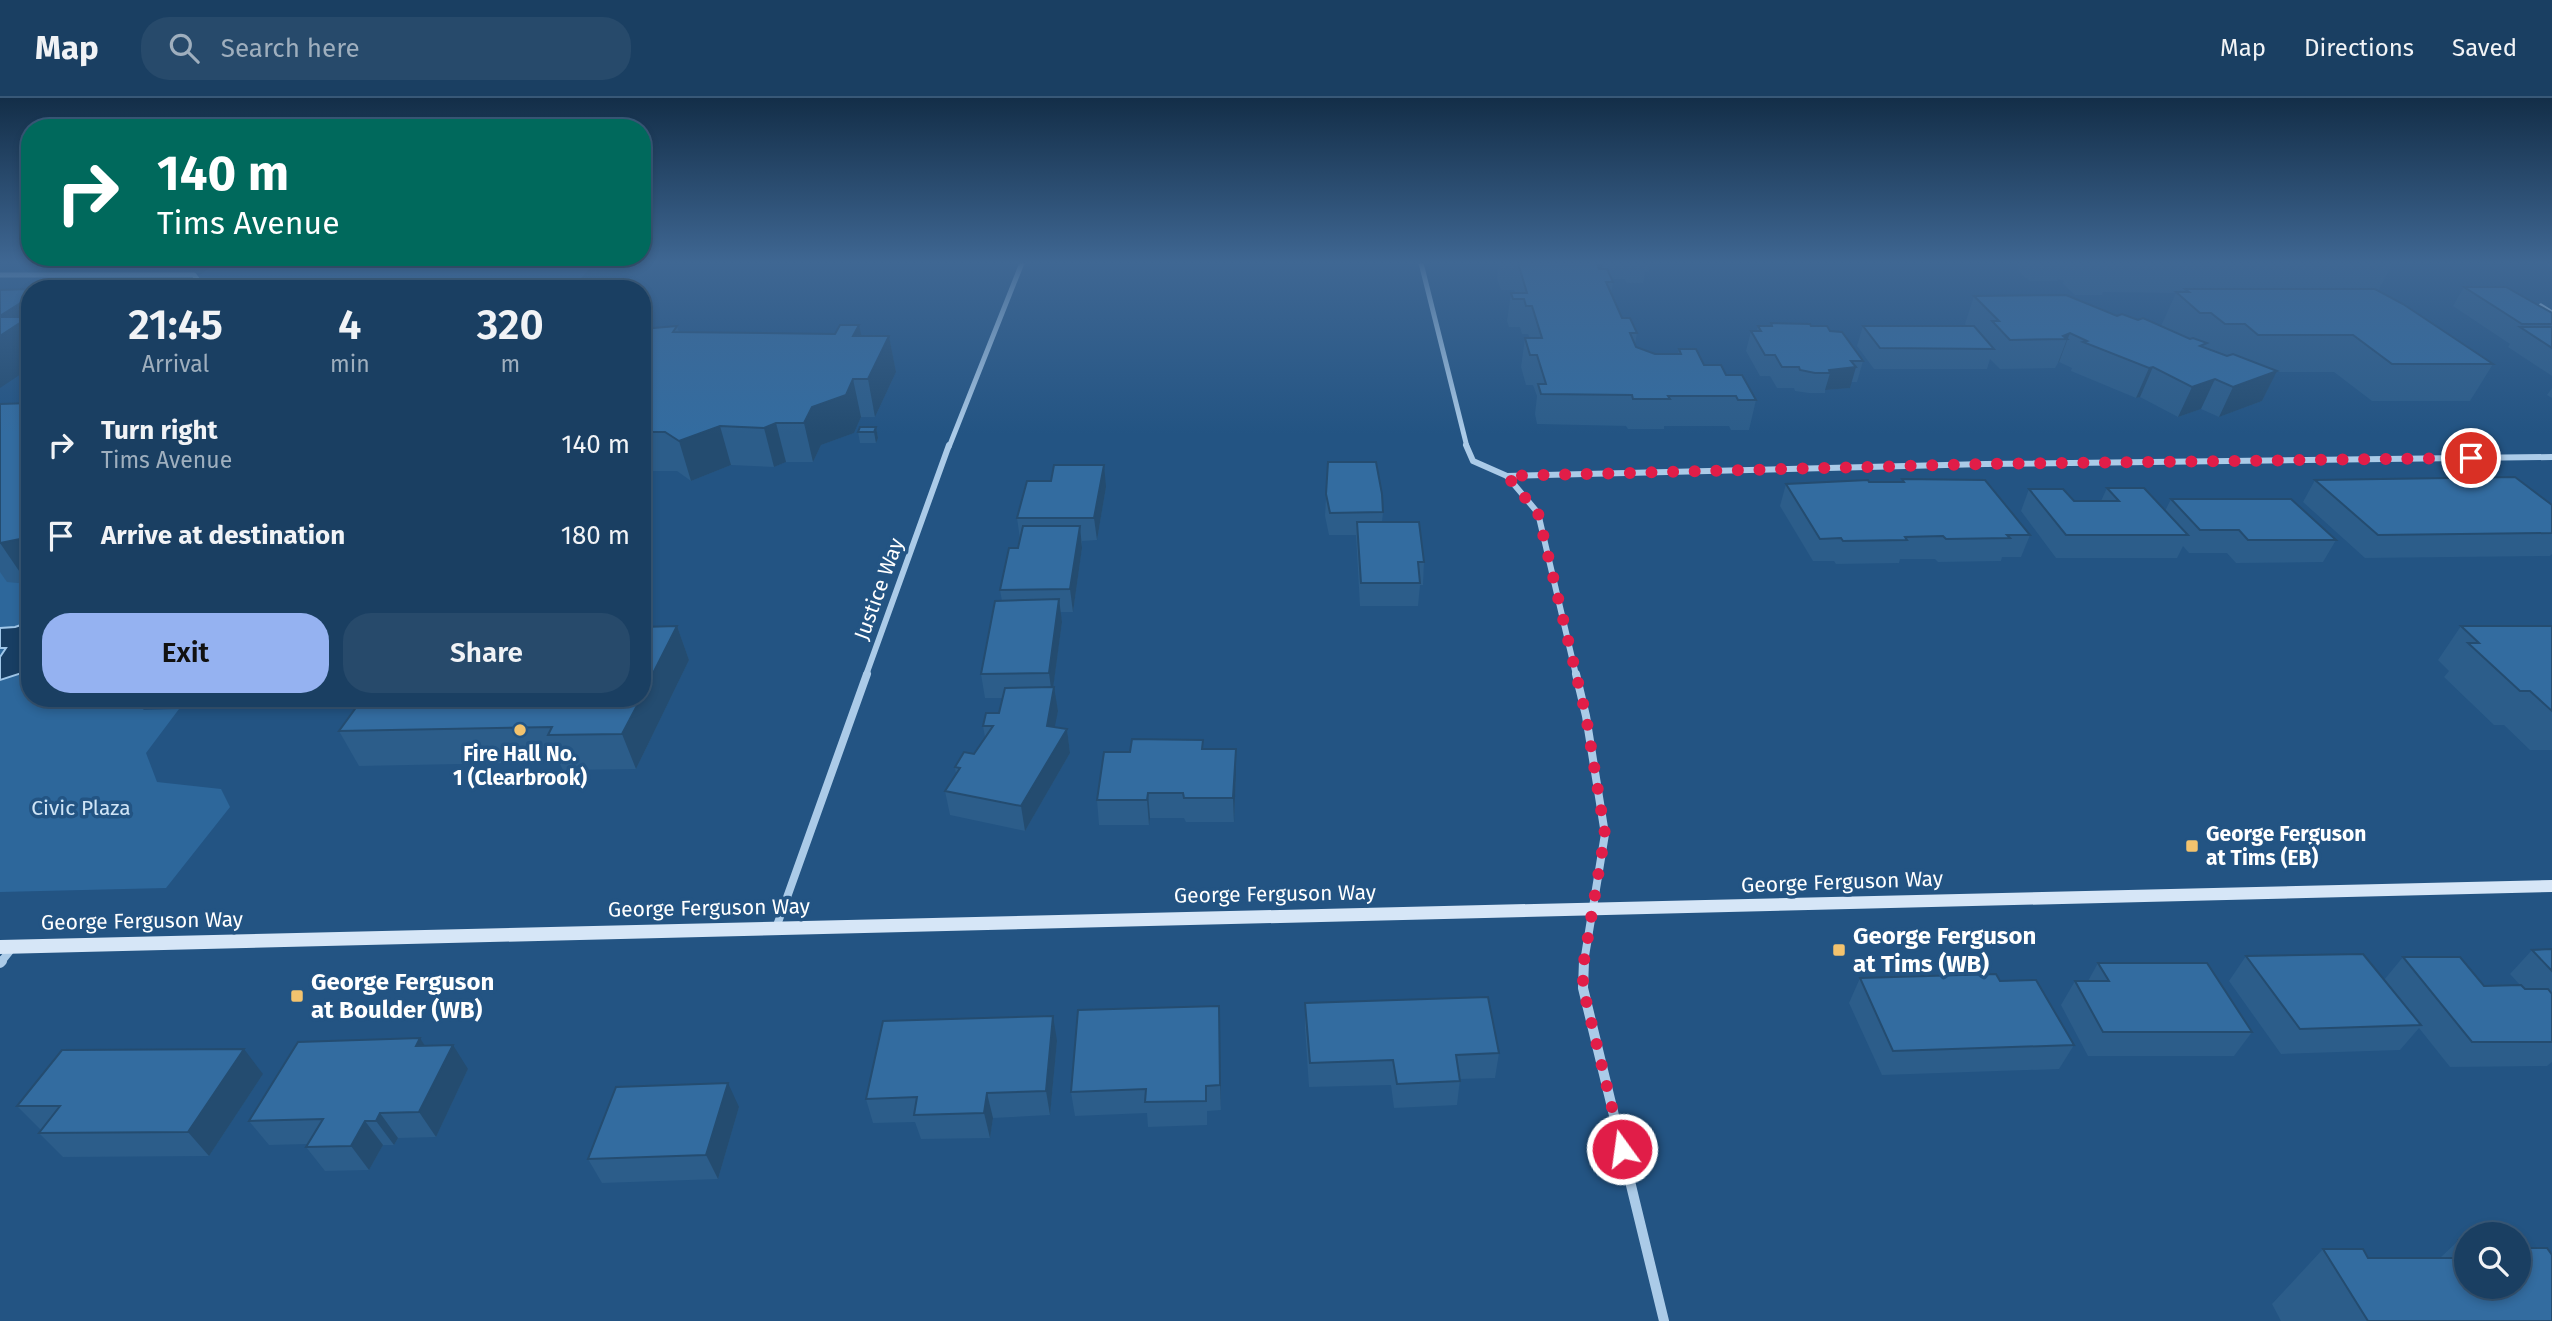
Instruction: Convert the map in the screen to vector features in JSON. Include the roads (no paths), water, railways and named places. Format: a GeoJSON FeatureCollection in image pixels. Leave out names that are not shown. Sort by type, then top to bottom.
{"type":"FeatureCollection","features":[{"type":"Feature","properties":{"kind":"main road","name":"George Ferguson Way"},"geometry":{"type":"LineString","coordinates":[[7,947],[2552,886]]}},
{"type":"Feature","properties":{"kind":"street","name":"Justice Way"},"geometry":{"type":"LineString","coordinates":[[776,929],[939,471],[1000,320]]}},
{"type":"Feature","properties":{"kind":"street"},"geometry":{"type":"LineString","coordinates":[[1434,320],[1462,438],[1473,461],[1507,476],[1985,464],[2552,457]]}},
{"type":"Feature","properties":{"kind":"street"},"geometry":{"type":"LineString","coordinates":[[1507,476],[1538,513],[1586,716],[1605,834],[1591,910],[1583,967],[1583,988],[1664,1321]]}},
{"type":"Feature","properties":{"kind":"street"},"geometry":{"type":"LineString","coordinates":[[0,962],[7,947]]}},
{"type":"Feature","properties":{"kind":"place","name":"Fire Hall No. 1 (Clearbrook)"},"geometry":{"type":"Point","coordinates":[520,730]}},
{"type":"Feature","properties":{"kind":"place","name":"George Ferguson at Tims (EB)"},"geometry":{"type":"Point","coordinates":[2192,846]}},
{"type":"Feature","properties":{"kind":"place","name":"George Ferguson at Tims (WB)"},"geometry":{"type":"Point","coordinates":[1839,950]}},
{"type":"Feature","properties":{"kind":"place","name":"George Ferguson at Boulder (WB)"},"geometry":{"type":"Point","coordinates":[297,996]}},
{"type":"Feature","properties":{"kind":"park label","name":"Civic Plaza"},"geometry":{"type":"Point","coordinates":[81,808]}}]}
